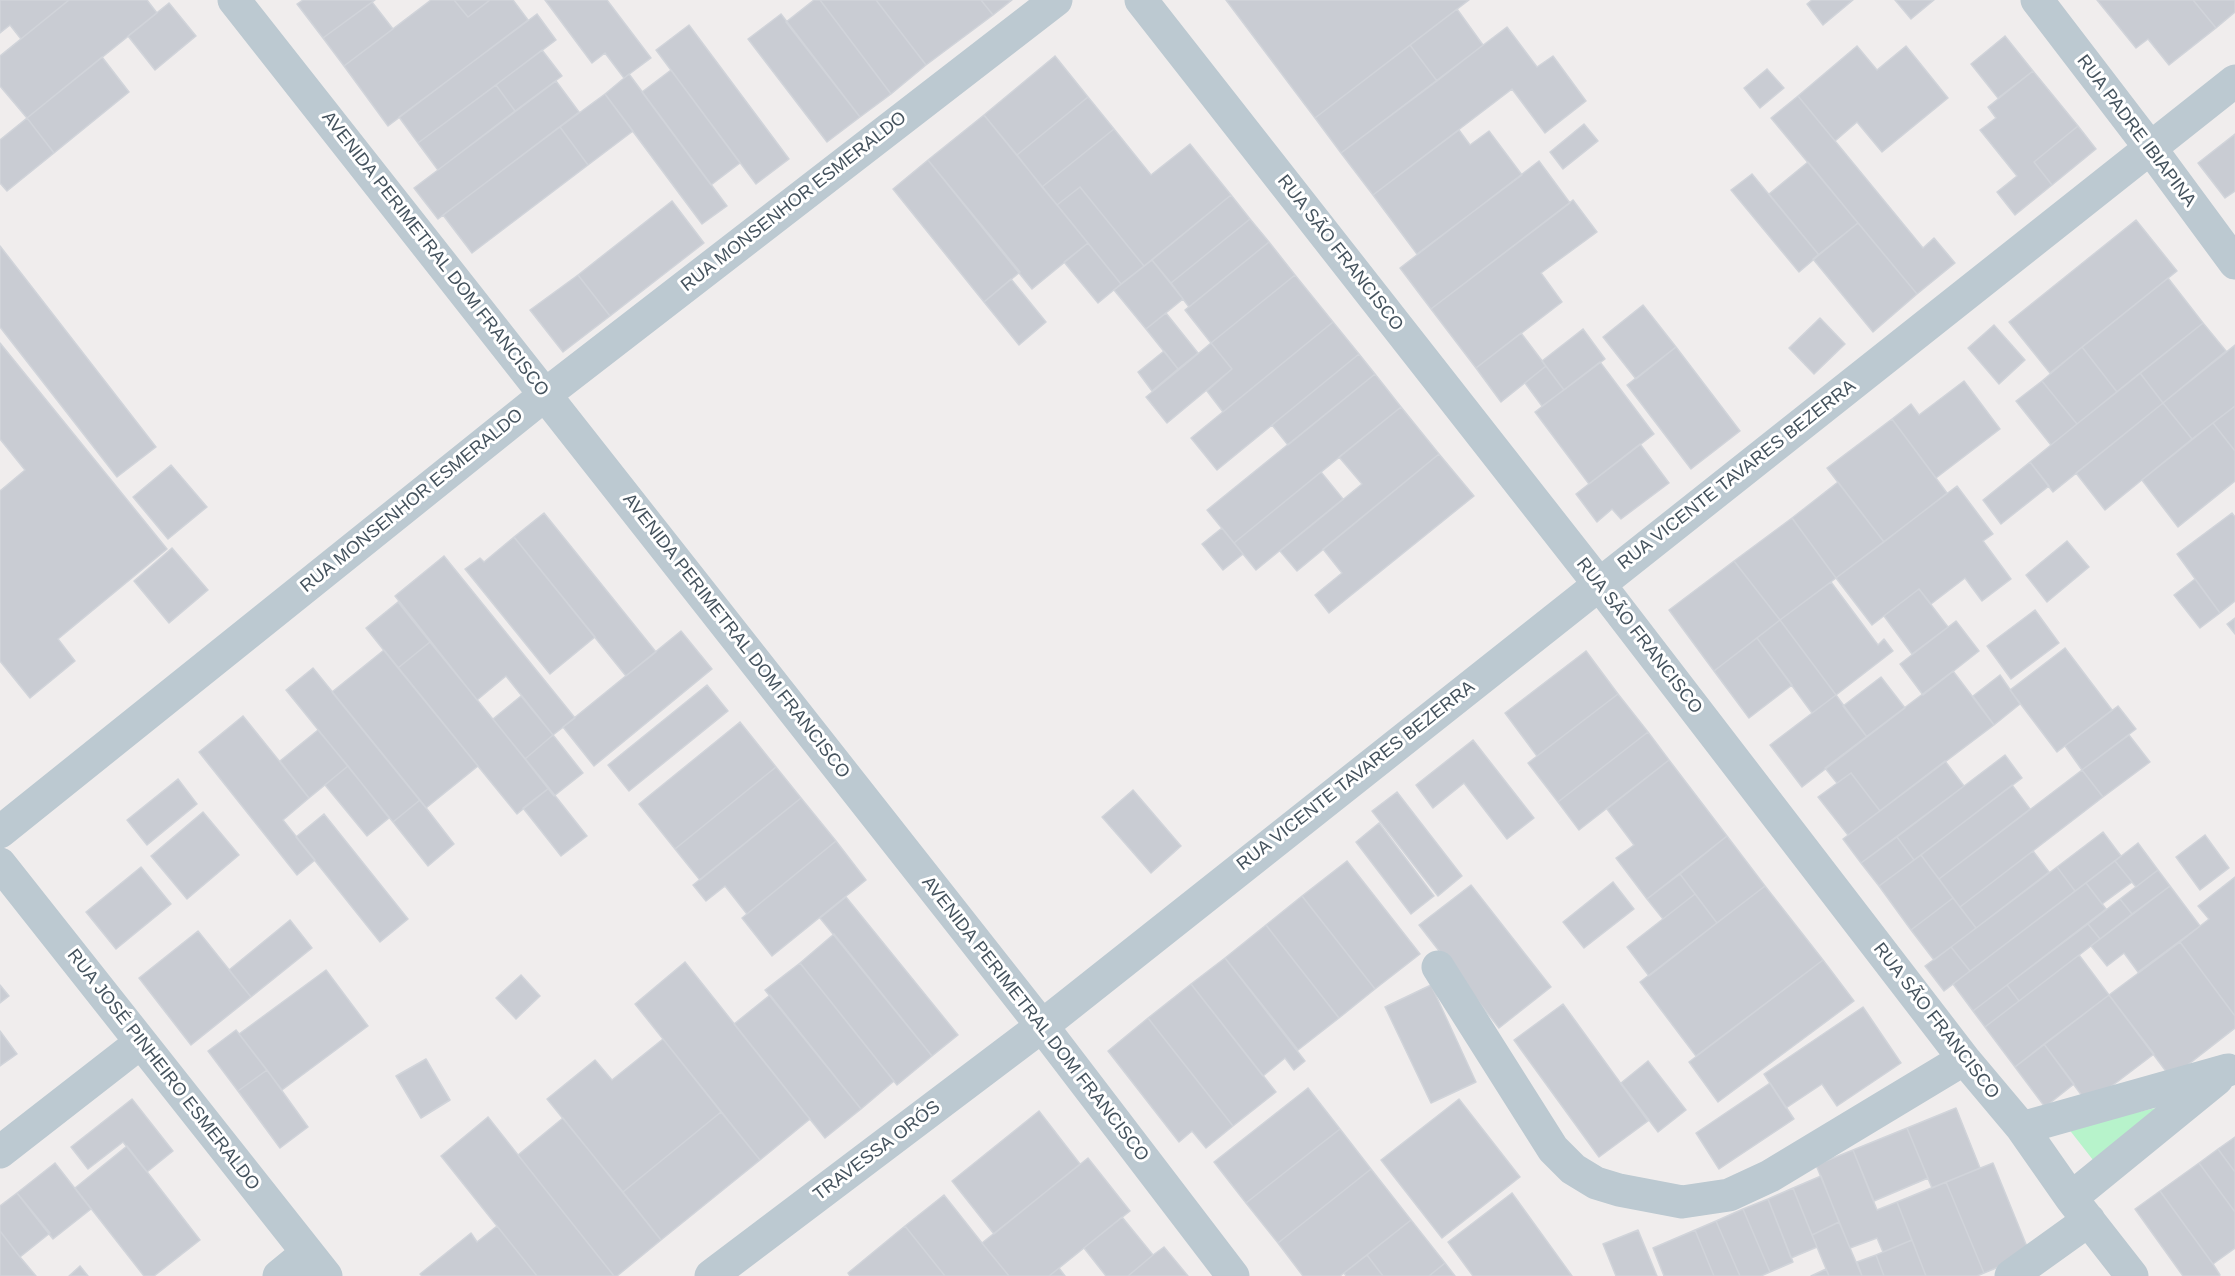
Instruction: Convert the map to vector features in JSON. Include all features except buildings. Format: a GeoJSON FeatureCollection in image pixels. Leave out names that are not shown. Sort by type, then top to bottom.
{"type":"FeatureCollection","features":[{"type":"Feature","properties":{"kind":"street","name":"AVENIDA PERIMETRAL DOM FRANCISCO"},"geometry":{"type":"LineString","coordinates":[[234,0],[546,393],[1042,1026],[1233,1276]]}},
{"type":"Feature","properties":{"kind":"street","name":"RUA MONSENHOR ESMERALDO"},"geometry":{"type":"LineString","coordinates":[[0,832],[546,393],[1056,0]]}},
{"type":"Feature","properties":{"kind":"street","name":"RUA SÃO FRANCISCO"},"geometry":{"type":"LineString","coordinates":[[1141,0],[1599,584],[1964,1059],[2022,1128],[2132,1276]]}},
{"type":"Feature","properties":{"kind":"street","name":"RUA PADRE IBIAPINA"},"geometry":{"type":"LineString","coordinates":[[2037,0],[2235,263]]}},
{"type":"Feature","properties":{"kind":"street","name":"RUA VICENTE TAVARES BEZERRA"},"geometry":{"type":"LineString","coordinates":[[1042,1026],[2235,81]]}},
{"type":"Feature","properties":{"kind":"street","name":"RUA JOSÉ PINHEIRO ESMERALDO"},"geometry":{"type":"LineString","coordinates":[[0,864],[317,1264]]}},
{"type":"Feature","properties":{"kind":"street"},"geometry":{"type":"LineString","coordinates":[[1438,967],[1553,1149],[1574,1169],[1596,1183],[1647,1196],[1682,1202],[1728,1194],[1770,1176],[1964,1059]]}},
{"type":"Feature","properties":{"kind":"street","name":"TRAVESSA ORÓS"},"geometry":{"type":"LineString","coordinates":[[711,1276],[1042,1026]]}},
{"type":"Feature","properties":{"kind":"street"},"geometry":{"type":"LineString","coordinates":[[0,1152],[140,1042]]}},
{"type":"Feature","properties":{"kind":"street"},"geometry":{"type":"LineString","coordinates":[[2022,1128],[2232,1068]]}},
{"type":"Feature","properties":{"kind":"street"},"geometry":{"type":"LineString","coordinates":[[2011,1276],[2232,1068]]}},
{"type":"Feature","properties":{"kind":"street"},"geometry":{"type":"LineString","coordinates":[[279,1276],[317,1264]]}},
{"type":"Feature","properties":{"kind":"green space"},"geometry":{"type":"Polygon","coordinates":[[[2160,1107],[2093,1160],[2068,1128],[2160,1107]]]}}]}
